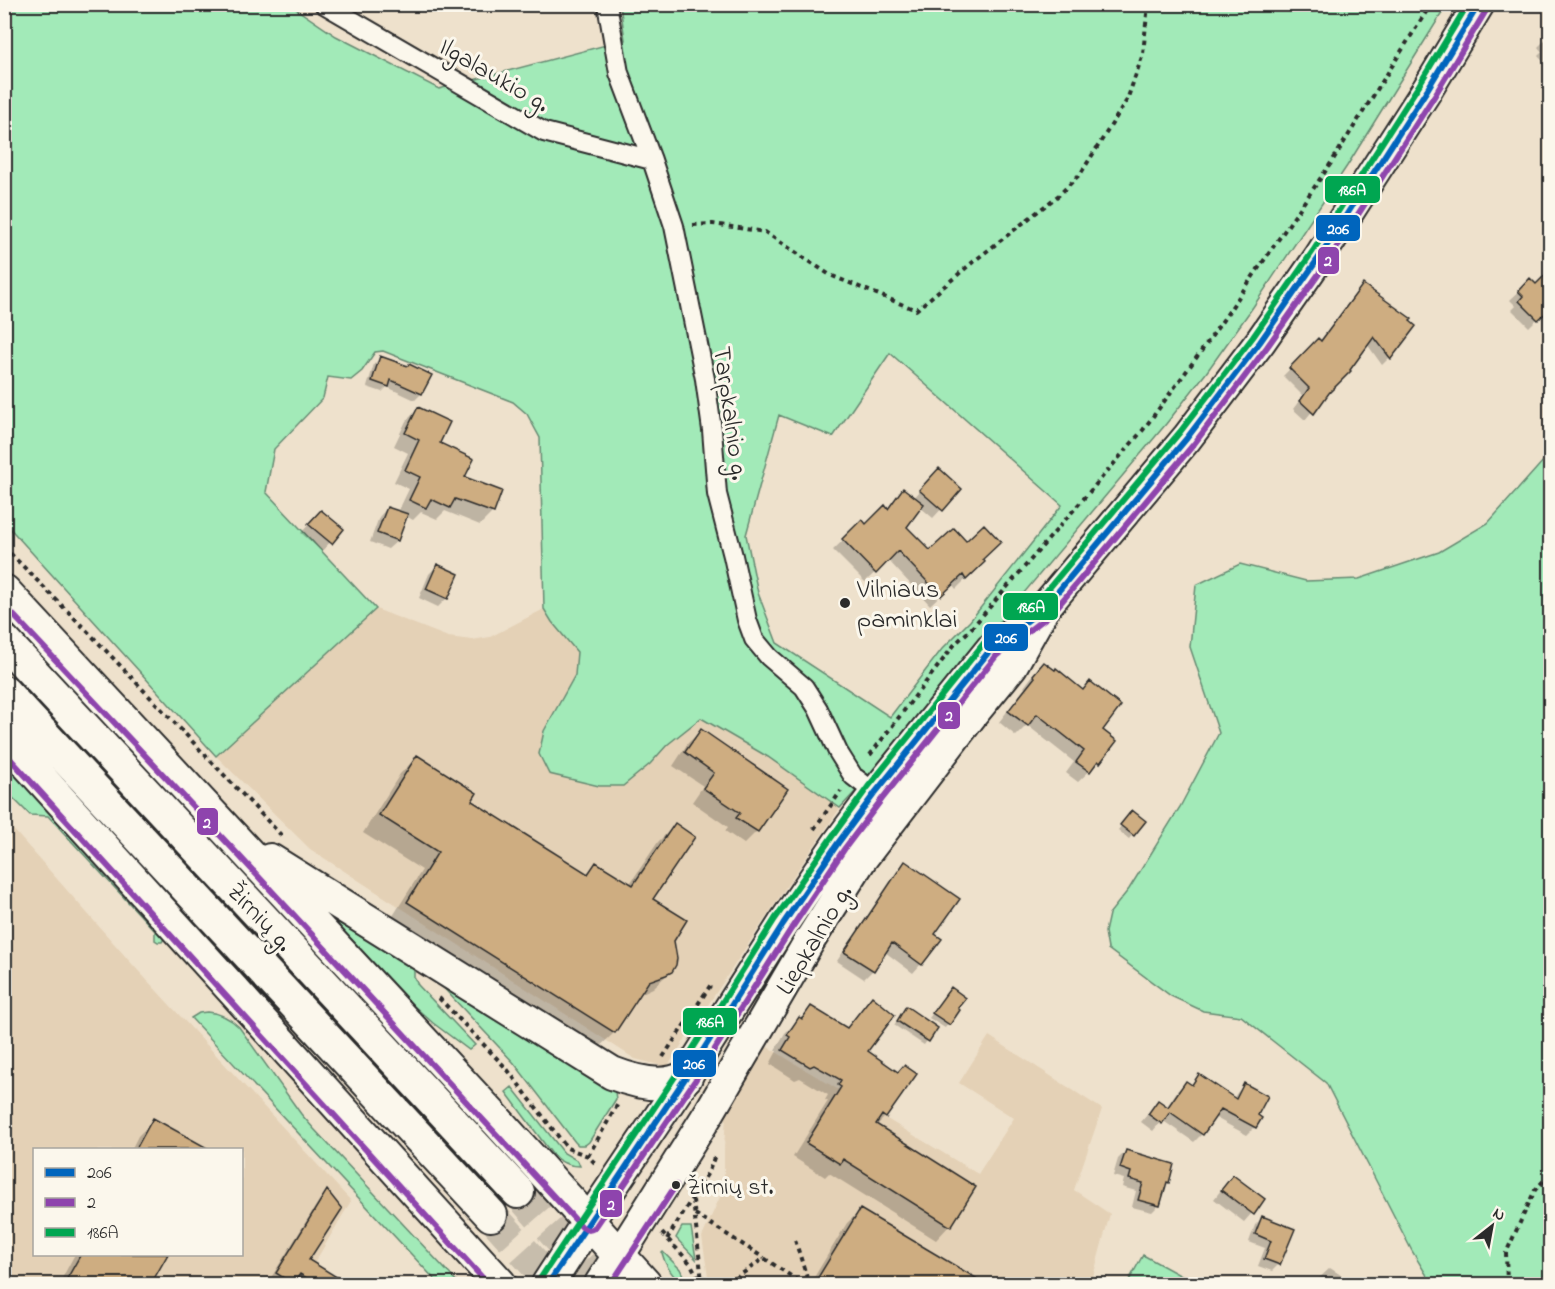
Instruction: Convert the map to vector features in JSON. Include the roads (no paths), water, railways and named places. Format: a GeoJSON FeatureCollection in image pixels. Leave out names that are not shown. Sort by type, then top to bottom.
{"type":"FeatureCollection","features":[{"type":"Feature","properties":{"kind":"highway"},"geometry":{"type":"LineString","coordinates":[[4,591],[240,842],[645,1284]]}},
{"type":"Feature","properties":{"kind":"highway","name":"Žirnių g."},"geometry":{"type":"LineString","coordinates":[[4,641],[518,1192]]}},
{"type":"Feature","properties":{"kind":"highway","name":"Žirnių g."},"geometry":{"type":"LineString","coordinates":[[4,692],[491,1215]]}},
{"type":"Feature","properties":{"kind":"highway"},"geometry":{"type":"LineString","coordinates":[[4,738],[500,1284]]}},
{"type":"Feature","properties":{"kind":"highway"},"geometry":{"type":"LineString","coordinates":[[240,842],[612,1072],[632,1080],[653,1083],[672,1083],[686,1077]]}},
{"type":"Feature","properties":{"kind":"highway","name":"Liepkalnio g."},"geometry":{"type":"LineString","coordinates":[[548,1284],[589,1221]]}},
{"type":"Feature","properties":{"kind":"highway","name":"Liepkalnio g."},"geometry":{"type":"LineString","coordinates":[[602,1284],[619,1256]]}},
{"type":"Feature","properties":{"kind":"main road","name":"Liepkalnio g."},"geometry":{"type":"LineString","coordinates":[[619,1256],[710,1113],[848,879],[903,804],[1012,666],[1045,607],[1187,438],[1260,342],[1427,90],[1479,4]]}},
{"type":"Feature","properties":{"kind":"main road","name":"Liepkalnio g."},"geometry":{"type":"LineString","coordinates":[[589,1221],[686,1077],[811,882],[875,793],[991,649],[1045,607]]}},
{"type":"Feature","properties":{"kind":"street","name":"Ilgalaukio g."},"geometry":{"type":"LineString","coordinates":[[324,4],[544,132],[652,160]]}},
{"type":"Feature","properties":{"kind":"street","name":"Tarpkalnio g."},"geometry":{"type":"LineString","coordinates":[[607,4],[619,73],[674,226],[705,379],[717,494],[747,620],[754,639],[769,657],[804,687],[818,709],[838,752],[854,776],[875,793]]}},
{"type":"Feature","properties":{"kind":"tunnel"},"geometry":{"type":"LineString","coordinates":[[518,1192],[599,1284]]}},
{"type":"Feature","properties":{"kind":"tunnel"},"geometry":{"type":"LineString","coordinates":[[491,1215],[553,1284]]}},
{"type":"Feature","properties":{"kind":"place","name":"Vilniaus paminklai"},"geometry":{"type":"Point","coordinates":[845,603]}},
{"type":"Feature","properties":{"kind":"place","name":"Žirnių st."},"geometry":{"type":"Point","coordinates":[676,1185]}}]}
